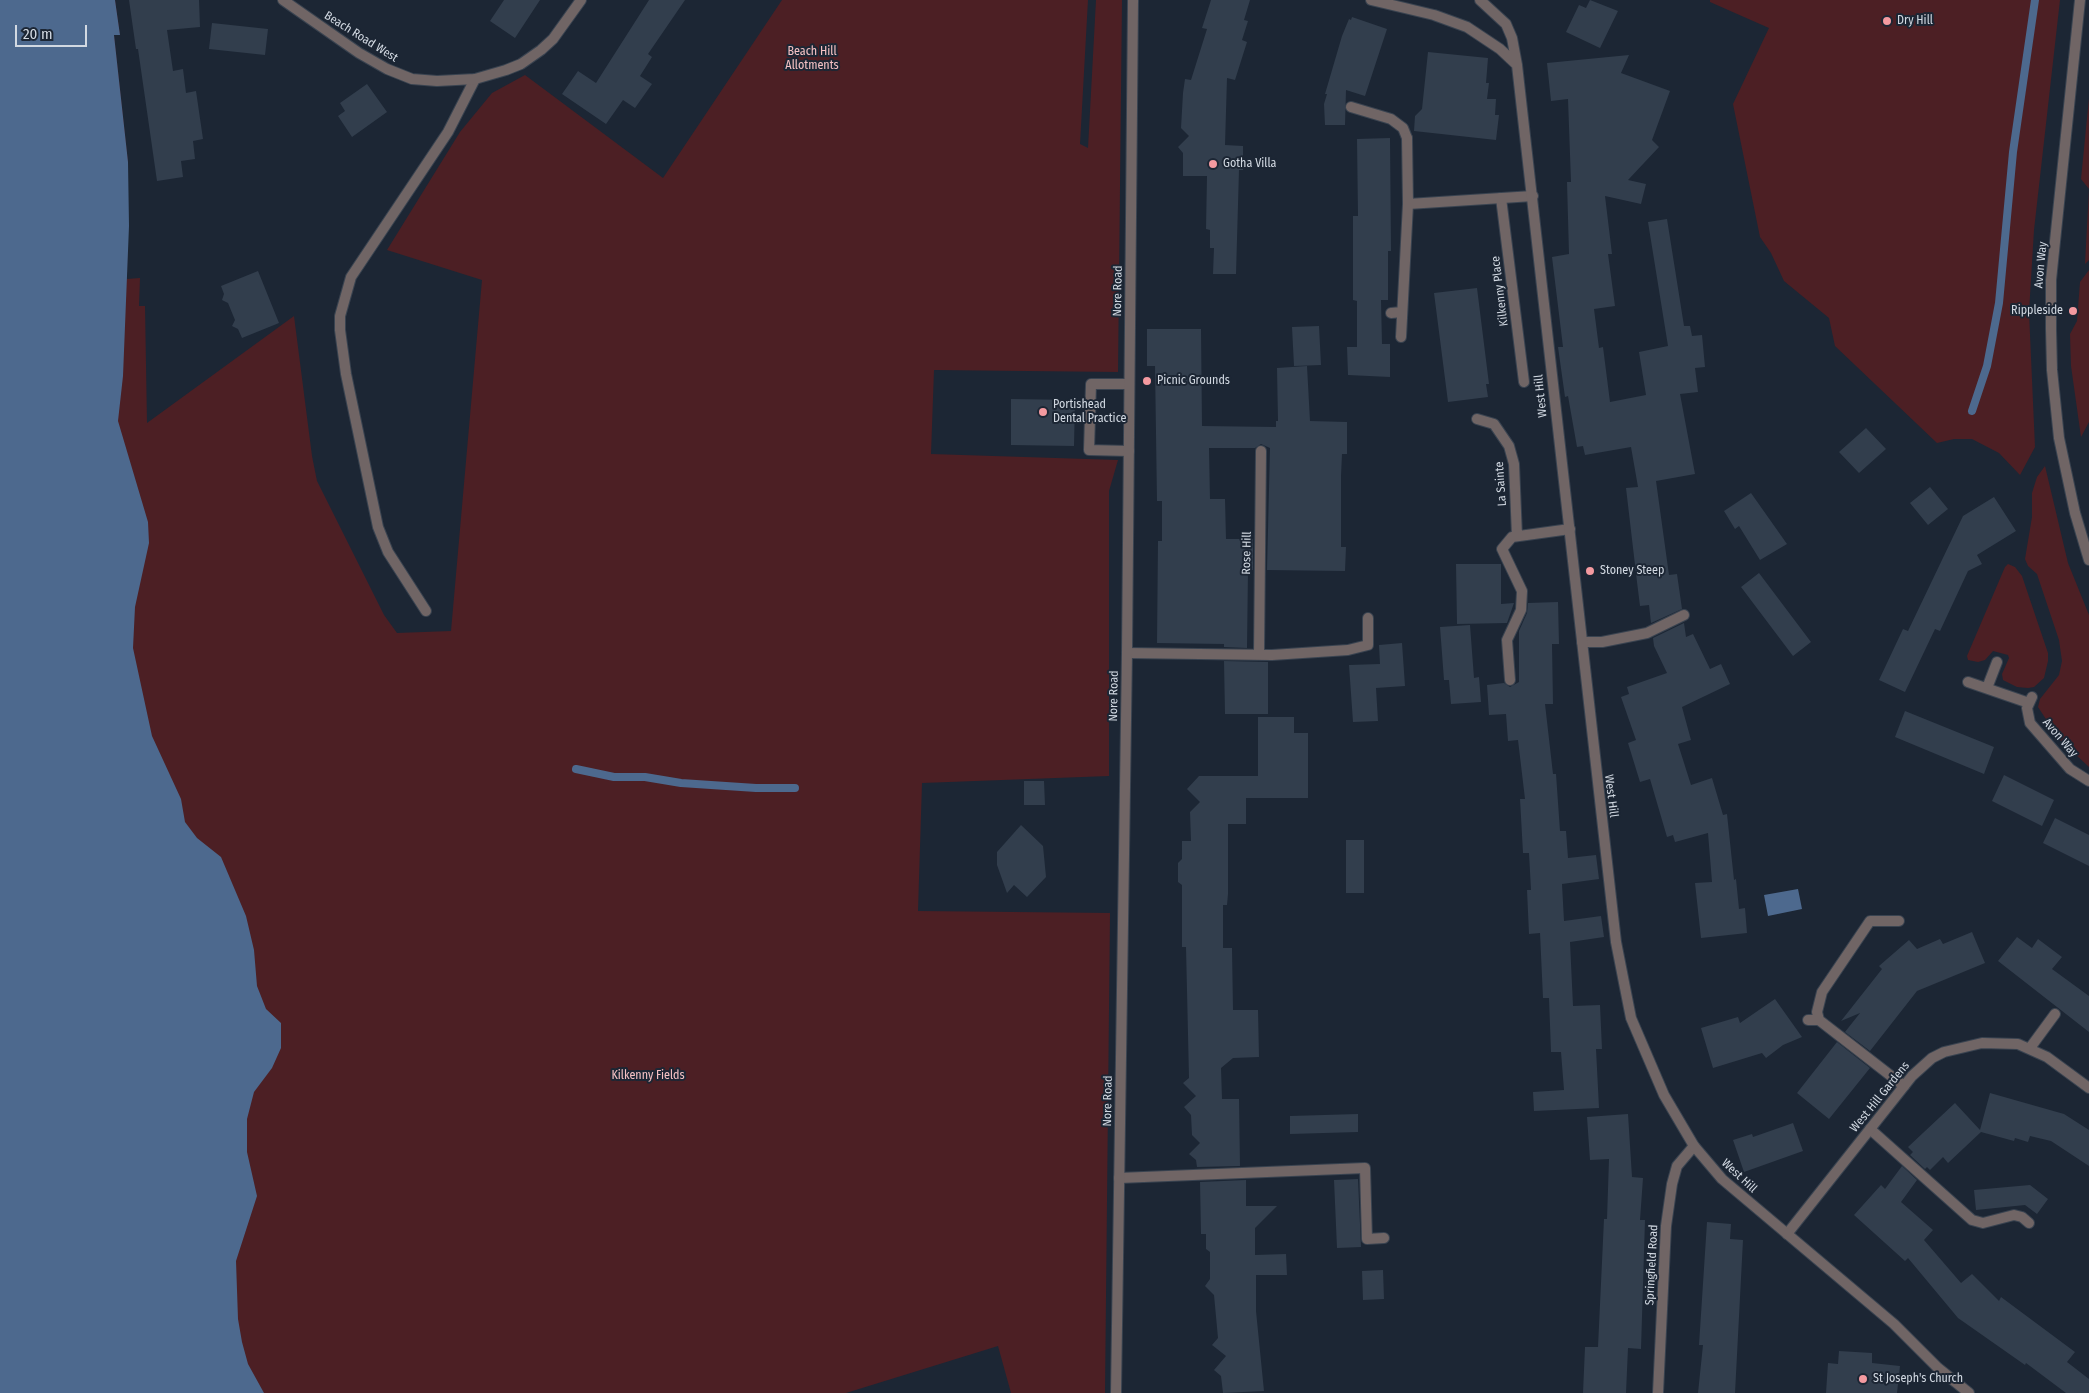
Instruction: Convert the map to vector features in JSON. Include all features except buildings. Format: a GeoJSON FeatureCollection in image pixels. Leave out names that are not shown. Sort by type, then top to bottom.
{"type":"FeatureCollection","features":[{"type":"Feature","properties":{"kind":"street","name":"Beach Road West"},"geometry":{"type":"LineString","coordinates":[[283,0],[359,53],[400,74],[424,81],[475,79],[506,70],[542,50],[553,39],[580,0]]}},
{"type":"Feature","properties":{"kind":"street","name":"Nore Road"},"geometry":{"type":"LineString","coordinates":[[1116,1393],[1127,654],[1132,0]]}},
{"type":"Feature","properties":{"kind":"street"},"geometry":{"type":"LineString","coordinates":[[1371,0],[1434,15],[1467,26],[1500,49],[1517,65]]}},
{"type":"Feature","properties":{"kind":"street","name":"West Hill"},"geometry":{"type":"LineString","coordinates":[[1480,0],[1506,24],[1512,38],[1517,65],[1616,942],[1631,1018],[1664,1095],[1694,1146],[1722,1179],[1894,1324],[1938,1368],[1969,1393]]}},
{"type":"Feature","properties":{"kind":"street","name":"Avon Way"},"geometry":{"type":"LineString","coordinates":[[2080,0],[2051,280],[2051,337],[2052,370],[2063,461],[2075,513],[2089,560]]}},
{"type":"Feature","properties":{"kind":"street"},"geometry":{"type":"LineString","coordinates":[[426,611],[388,552],[378,527],[346,374],[340,316],[345,294],[358,265],[448,132],[475,79]]}},
{"type":"Feature","properties":{"kind":"street"},"geometry":{"type":"LineString","coordinates":[[1351,107],[1391,119],[1403,128],[1407,138],[1408,204],[1401,337]]}},
{"type":"Feature","properties":{"kind":"street"},"geometry":{"type":"LineString","coordinates":[[1408,204],[1533,196]]}},
{"type":"Feature","properties":{"kind":"street","name":"Kilkenny Place"},"geometry":{"type":"LineString","coordinates":[[1501,198],[1524,382]]}},
{"type":"Feature","properties":{"kind":"street"},"geometry":{"type":"LineString","coordinates":[[1391,313],[1402,312]]}},
{"type":"Feature","properties":{"kind":"street"},"geometry":{"type":"LineString","coordinates":[[1129,384],[1091,384],[1089,450],[1129,450]]}},
{"type":"Feature","properties":{"kind":"street","name":"La Sainte"},"geometry":{"type":"LineString","coordinates":[[1477,418],[1494,424],[1509,446],[1514,464],[1517,536]]}},
{"type":"Feature","properties":{"kind":"street","name":"Rose Hill"},"geometry":{"type":"LineString","coordinates":[[1259,655],[1261,451]]}},
{"type":"Feature","properties":{"kind":"street"},"geometry":{"type":"LineString","coordinates":[[1510,680],[1507,640],[1521,610],[1522,591],[1502,549],[1508,540],[1517,536],[1570,530]]}},
{"type":"Feature","properties":{"kind":"street"},"geometry":{"type":"LineString","coordinates":[[1582,642],[1602,642],[1647,632],[1684,616]]}},
{"type":"Feature","properties":{"kind":"street"},"geometry":{"type":"LineString","coordinates":[[1127,654],[1259,655],[1332,652],[1368,646],[1368,618]]}},
{"type":"Feature","properties":{"kind":"street"},"geometry":{"type":"LineString","coordinates":[[1986,688],[1997,662]]}},
{"type":"Feature","properties":{"kind":"street","name":"Avon Way"},"geometry":{"type":"LineString","coordinates":[[1968,682],[2030,700],[2027,712],[2030,723],[2070,769],[2089,781]]}},
{"type":"Feature","properties":{"kind":"street"},"geometry":{"type":"LineString","coordinates":[[1899,921],[1870,921],[1822,992],[1814,1020],[1904,1086]]}},
{"type":"Feature","properties":{"kind":"street"},"geometry":{"type":"LineString","coordinates":[[2030,1048],[2055,1014]]}},
{"type":"Feature","properties":{"kind":"street","name":"West Hill Gardens"},"geometry":{"type":"LineString","coordinates":[[1788,1234],[1904,1086],[1932,1058],[1953,1049],[1992,1042],[2010,1043],[2030,1048],[2047,1057],[2089,1088]]}},
{"type":"Feature","properties":{"kind":"street"},"geometry":{"type":"LineString","coordinates":[[1870,1129],[1972,1220],[1983,1223],[2014,1215],[2022,1217],[2029,1223]]}},
{"type":"Feature","properties":{"kind":"street","name":"Springfield Road"},"geometry":{"type":"LineString","coordinates":[[1658,1393],[1666,1226],[1672,1184],[1677,1166],[1694,1146]]}},
{"type":"Feature","properties":{"kind":"street"},"geometry":{"type":"LineString","coordinates":[[1119,1178],[1365,1168],[1367,1239],[1384,1238]]}},
{"type":"Feature","properties":{"kind":"green space"},"geometry":{"type":"Polygon","coordinates":[[[0,0],[115,0],[120,35],[114,35],[128,162],[127,279],[140,278],[139,306],[145,306],[147,423],[294,316],[312,456],[317,481],[384,615],[397,633],[451,631],[482,280],[387,250],[460,132],[492,93],[525,75],[663,178],[782,0],[1088,0],[1080,144],[1088,148],[1096,0],[1122,0],[1118,372],[934,370],[931,454],[1118,460],[1109,491],[1109,776],[922,783],[918,911],[1110,913],[1105,1393],[1011,1393],[998,1346],[846,1393],[0,1393],[0,0]]]}},
{"type":"Feature","properties":{"kind":"green space"},"geometry":{"type":"Polygon","coordinates":[[[1710,0],[2060,0],[2034,230],[2029,312],[2035,447],[2020,475],[1999,453],[1972,439],[1954,439],[1937,443],[1835,346],[1829,318],[1784,281],[1771,253],[1760,237],[1733,104],[1769,28],[1710,2],[1710,0]]]}},
{"type":"Feature","properties":{"kind":"green space"},"geometry":{"type":"Polygon","coordinates":[[[2089,98],[2089,189],[2081,179],[2089,98]]]}},
{"type":"Feature","properties":{"kind":"green space"},"geometry":{"type":"Polygon","coordinates":[[[2089,189],[2089,260],[2085,264],[2089,189]]]}},
{"type":"Feature","properties":{"kind":"green space"},"geometry":{"type":"Polygon","coordinates":[[[2089,270],[2089,422],[2081,437],[2071,366],[2070,334],[2077,321],[2080,282],[2089,270]]]}},
{"type":"Feature","properties":{"kind":"green space"},"geometry":{"type":"Polygon","coordinates":[[[2045,466],[2068,563],[2089,615],[2089,767],[2059,739],[2038,707],[2040,699],[2059,675],[2062,661],[2059,640],[2037,574],[2028,566],[2025,559],[2032,517],[2032,493],[2037,477],[2045,466]]]}},
{"type":"Feature","properties":{"kind":"green space"},"geometry":{"type":"Polygon","coordinates":[[[2008,564],[2015,567],[2022,576],[2048,653],[2044,678],[2034,687],[2017,687],[2003,680],[2002,674],[2009,658],[2008,655],[1993,651],[1985,660],[1978,662],[1968,660],[1967,656],[2005,567],[2008,564]]]}},
{"type":"Feature","properties":{"kind":"water"},"geometry":{"type":"Polygon","coordinates":[[[0,0],[115,0],[120,35],[114,35],[128,162],[129,226],[123,376],[118,421],[148,522],[149,543],[135,607],[133,648],[152,736],[181,799],[185,822],[197,838],[221,857],[246,916],[254,950],[257,986],[266,1009],[281,1023],[281,1048],[272,1068],[254,1092],[247,1119],[247,1152],[257,1196],[236,1261],[238,1319],[242,1342],[248,1364],[264,1393],[0,1393],[0,0]]]}},
{"type":"Feature","properties":{"kind":"water"},"geometry":{"type":"Polygon","coordinates":[[[1798,889],[1802,909],[1768,916],[1764,895],[1798,889]]]}},
{"type":"Feature","properties":{"kind":"waterway"},"geometry":{"type":"LineString","coordinates":[[1972,411],[1987,366],[1999,303],[2013,152],[2035,0]]}},
{"type":"Feature","properties":{"kind":"waterway"},"geometry":{"type":"LineString","coordinates":[[576,769],[614,777],[645,777],[681,783],[756,788],[795,788]]}},
{"type":"Feature","properties":{"kind":"place","name":"Dry Hill"},"geometry":{"type":"Point","coordinates":[1887,21]}},
{"type":"Feature","properties":{"kind":"place","name":"Gotha Villa"},"geometry":{"type":"Point","coordinates":[1213,164]}},
{"type":"Feature","properties":{"kind":"place","name":"Rippleside"},"geometry":{"type":"Point","coordinates":[2073,311]}},
{"type":"Feature","properties":{"kind":"place","name":"Picnic Grounds"},"geometry":{"type":"Point","coordinates":[1147,381]}},
{"type":"Feature","properties":{"kind":"place","name":"Portishead Dental Practice"},"geometry":{"type":"Point","coordinates":[1043,412]}},
{"type":"Feature","properties":{"kind":"place","name":"Stoney Steep"},"geometry":{"type":"Point","coordinates":[1590,571]}},
{"type":"Feature","properties":{"kind":"place","name":"St Joseph's Church"},"geometry":{"type":"Point","coordinates":[1863,1379]}},
{"type":"Feature","properties":{"kind":"park label","name":"Beach Hill Allotments"},"geometry":{"type":"Point","coordinates":[812,59]}},
{"type":"Feature","properties":{"kind":"park label","name":"Kilkenny Fields"},"geometry":{"type":"Point","coordinates":[648,1076]}}]}
